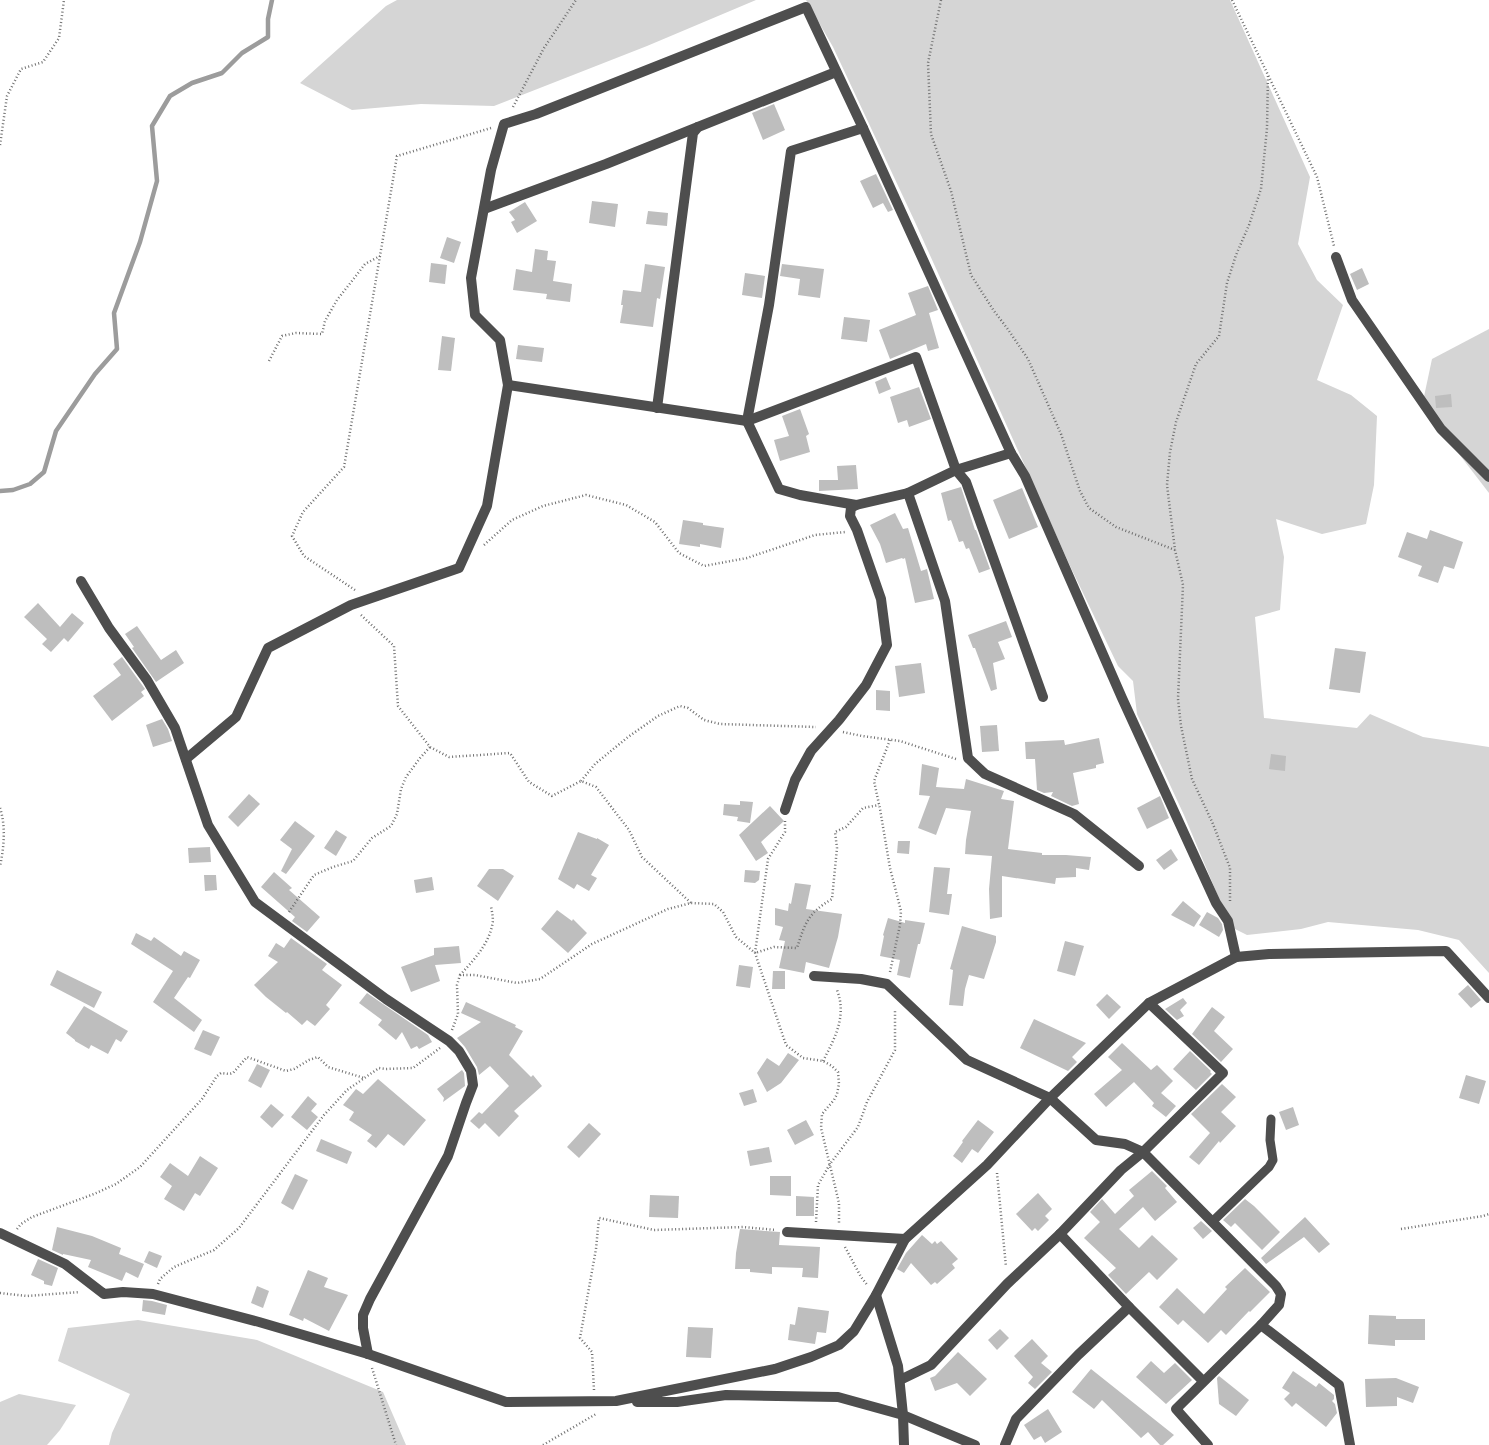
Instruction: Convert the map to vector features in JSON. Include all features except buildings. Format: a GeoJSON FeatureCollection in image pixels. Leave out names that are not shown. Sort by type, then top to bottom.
{"type":"FeatureCollection","features":[{"type":"Feature","properties":{"kind":"street"},"geometry":{"type":"LineString","coordinates":[[186,759],[236,717],[268,648],[351,605],[459,568],[487,506],[508,385],[500,340],[475,315],[471,278],[492,170],[504,124],[536,114],[806,7],[1011,453],[1025,476],[1126,707],[1216,903],[1228,921],[1236,957]]}},
{"type":"Feature","properties":{"kind":"street"},"geometry":{"type":"LineString","coordinates":[[484,209],[606,164],[836,72]]}},
{"type":"Feature","properties":{"kind":"street"},"geometry":{"type":"LineString","coordinates":[[657,408],[693,133],[698,127]]}},
{"type":"Feature","properties":{"kind":"street"},"geometry":{"type":"LineString","coordinates":[[856,505],[800,495],[779,489],[747,422],[770,305],[791,151],[863,128]]}},
{"type":"Feature","properties":{"kind":"street"},"geometry":{"type":"LineString","coordinates":[[1336,257],[1352,300],[1441,429],[1489,477]]}},
{"type":"Feature","properties":{"kind":"street"},"geometry":{"type":"LineString","coordinates":[[508,385],[747,422],[916,356],[956,470],[966,482],[1043,697]]}},
{"type":"Feature","properties":{"kind":"street"},"geometry":{"type":"LineString","coordinates":[[785,810],[796,780],[811,752],[866,685],[887,645],[881,599],[857,530],[850,516],[850,508],[856,505],[908,494],[956,470],[1011,453]]}},
{"type":"Feature","properties":{"kind":"street"},"geometry":{"type":"LineString","coordinates":[[908,494],[945,601],[968,758],[985,774],[1074,814],[1139,866]]}},
{"type":"Feature","properties":{"kind":"street"},"geometry":{"type":"LineString","coordinates":[[81,581],[109,628],[147,680],[175,728],[208,825],[255,902],[386,999],[449,1040],[460,1051],[471,1071],[473,1085],[448,1156],[363,1315],[368,1354]]}},
{"type":"Feature","properties":{"kind":"street"},"geometry":{"type":"LineString","coordinates":[[616,1401],[776,1369],[839,1345],[854,1331],[876,1296],[905,1239],[987,1165],[1050,1098],[1150,1003],[1236,957],[1268,954],[1446,951],[1489,998]]}},
{"type":"Feature","properties":{"kind":"street"},"geometry":{"type":"LineString","coordinates":[[814,976],[861,979],[887,984],[967,1060],[1050,1098],[1096,1140],[1125,1144],[1143,1152],[1276,1286],[1281,1294],[1279,1304],[1261,1325],[1176,1409],[1208,1445]]}},
{"type":"Feature","properties":{"kind":"street"},"geometry":{"type":"LineString","coordinates":[[900,1380],[931,1365],[1007,1284],[1060,1234],[1121,1170],[1143,1152],[1223,1073],[1150,1003]]}},
{"type":"Feature","properties":{"kind":"street"},"geometry":{"type":"LineString","coordinates":[[787,1232],[905,1239]]}},
{"type":"Feature","properties":{"kind":"street"},"geometry":{"type":"LineString","coordinates":[[0,1233],[65,1264],[104,1294],[123,1292],[153,1294],[259,1322],[368,1354],[506,1402],[677,1402],[726,1395],[838,1397],[903,1415],[975,1445]]}},
{"type":"Feature","properties":{"kind":"street"},"geometry":{"type":"LineString","coordinates":[[1060,1234],[1203,1381]]}},
{"type":"Feature","properties":{"kind":"street"},"geometry":{"type":"LineString","coordinates":[[876,1296],[898,1366],[904,1445]]}},
{"type":"Feature","properties":{"kind":"street"},"geometry":{"type":"LineString","coordinates":[[1005,1445],[1016,1419],[1078,1355],[1129,1307]]}},
{"type":"Feature","properties":{"kind":"street"},"geometry":{"type":"LineString","coordinates":[[1261,1325],[1339,1385],[1350,1445]]}},
{"type":"Feature","properties":{"kind":"lane"},"geometry":{"type":"LineString","coordinates":[[1212,1222],[1273,1160],[1270,1140],[1271,1119]]}},
{"type":"Feature","properties":{"kind":"path"},"geometry":{"type":"LineString","coordinates":[[0,145],[7,96],[21,69],[43,62],[59,38],[64,0]]}},
{"type":"Feature","properties":{"kind":"path"},"geometry":{"type":"LineString","coordinates":[[576,0],[544,48],[504,124],[397,156],[344,467],[303,512],[292,536],[304,556],[356,591],[351,605],[394,646],[398,706],[430,747],[449,757],[510,753],[529,782],[552,796],[581,781],[595,764],[628,737],[658,716],[680,706],[688,708],[704,720],[720,724],[813,726],[862,736],[900,741],[954,759],[968,758]]}},
{"type":"Feature","properties":{"kind":"path"},"geometry":{"type":"LineString","coordinates":[[940,0],[928,63],[931,134],[951,191],[971,275],[1028,359],[1061,434],[1080,491],[1089,508],[1116,527],[1175,550]]}},
{"type":"Feature","properties":{"kind":"path"},"geometry":{"type":"LineString","coordinates":[[1232,0],[1317,177],[1336,257]]}},
{"type":"Feature","properties":{"kind":"path"},"geometry":{"type":"LineString","coordinates":[[1230,905],[1230,868],[1213,824],[1192,779],[1182,726],[1178,699],[1183,585],[1175,550],[1167,485],[1170,452],[1176,422],[1196,364],[1220,336],[1227,283],[1261,189],[1267,128],[1268,74]]}},
{"type":"Feature","properties":{"kind":"path"},"geometry":{"type":"LineString","coordinates":[[269,361],[282,336],[296,333],[322,334],[325,321],[337,300],[365,264],[380,256]]}},
{"type":"Feature","properties":{"kind":"path"},"geometry":{"type":"LineString","coordinates":[[479,550],[512,520],[543,506],[586,495],[626,505],[655,522],[679,553],[704,566],[747,558],[815,535],[857,530]]}},
{"type":"Feature","properties":{"kind":"path"},"geometry":{"type":"LineString","coordinates":[[282,922],[314,875],[353,861],[372,838],[391,826],[397,814],[401,789],[406,777],[430,747]]}},
{"type":"Feature","properties":{"kind":"path"},"geometry":{"type":"LineString","coordinates":[[581,781],[596,787],[629,830],[642,857],[691,903]]}},
{"type":"Feature","properties":{"kind":"path"},"geometry":{"type":"LineString","coordinates":[[754,953],[774,947],[797,948],[804,925],[816,910],[832,899],[837,848],[835,832],[846,826],[863,808],[879,805]]}},
{"type":"Feature","properties":{"kind":"path"},"geometry":{"type":"LineString","coordinates":[[0,808],[4,850],[0,866]]}},
{"type":"Feature","properties":{"kind":"path"},"geometry":{"type":"LineString","coordinates":[[785,810],[785,832],[768,859],[754,953],[786,1045],[803,1058],[823,1061],[838,1072],[840,1084],[834,1100],[822,1114],[821,1128],[839,1204],[839,1235],[861,1277],[876,1296]]}},
{"type":"Feature","properties":{"kind":"path"},"geometry":{"type":"LineString","coordinates":[[460,975],[475,975],[517,983],[540,979],[592,944],[668,909],[691,903],[714,904],[723,912],[736,937],[754,953]]}},
{"type":"Feature","properties":{"kind":"path"},"geometry":{"type":"LineString","coordinates":[[153,1294],[160,1279],[174,1267],[214,1250],[239,1228],[324,1114],[347,1090],[379,1068],[413,1068],[449,1040],[458,1014],[457,985],[460,975],[478,955],[489,936],[492,926],[491,906]]}},
{"type":"Feature","properties":{"kind":"path"},"geometry":{"type":"LineString","coordinates":[[823,1061],[835,1038],[842,1010],[841,1000],[832,977]]}},
{"type":"Feature","properties":{"kind":"path"},"geometry":{"type":"LineString","coordinates":[[11,1239],[21,1224],[32,1217],[116,1184],[140,1167],[202,1099],[217,1076],[220,1073],[232,1073],[248,1057],[286,1071],[318,1057],[328,1066],[364,1078]]}},
{"type":"Feature","properties":{"kind":"path"},"geometry":{"type":"LineString","coordinates":[[996,1156],[1007,1284]]}},
{"type":"Feature","properties":{"kind":"path"},"geometry":{"type":"LineString","coordinates":[[1401,1228],[1489,1214]]}},
{"type":"Feature","properties":{"kind":"path"},"geometry":{"type":"LineString","coordinates":[[594,1402],[592,1352],[580,1338],[596,1249],[599,1218],[654,1230],[743,1227],[787,1232]]}},
{"type":"Feature","properties":{"kind":"path"},"geometry":{"type":"LineString","coordinates":[[0,1292],[27,1296],[82,1292]]}},
{"type":"Feature","properties":{"kind":"path"},"geometry":{"type":"LineString","coordinates":[[368,1354],[396,1445]]}},
{"type":"Feature","properties":{"kind":"path"},"geometry":{"type":"LineString","coordinates":[[543,1445],[616,1401]]}},
{"type":"Feature","properties":{"kind":"shaded area"},"geometry":{"type":"Polygon","coordinates":[[[397,0],[756,0],[647,46],[494,106],[421,104],[352,110],[300,83],[386,6],[397,0]]]}},
{"type":"Feature","properties":{"kind":"shaded area"},"geometry":{"type":"Polygon","coordinates":[[[806,0],[1230,0],[1310,177],[1298,244],[1317,280],[1343,305],[1317,380],[1351,395],[1377,416],[1374,485],[1366,524],[1322,534],[1276,519],[1284,557],[1280,610],[1255,617],[1264,718],[1357,728],[1370,714],[1423,737],[1489,747],[1489,973],[1459,940],[1418,930],[1328,922],[1301,929],[1247,935],[1231,927],[1184,815],[1137,714],[1133,681],[1118,666],[1071,568],[915,222],[833,47],[806,0]]]}},
{"type":"Feature","properties":{"kind":"shaded area"},"geometry":{"type":"Polygon","coordinates":[[[1489,329],[1489,493],[1422,406],[1432,359],[1489,329]]]}},
{"type":"Feature","properties":{"kind":"shaded area"},"geometry":{"type":"Polygon","coordinates":[[[138,1320],[257,1340],[383,1392],[406,1445],[109,1445],[112,1433],[130,1394],[58,1361],[68,1328],[138,1320]]]}},
{"type":"Feature","properties":{"kind":"shaded area"},"geometry":{"type":"Polygon","coordinates":[[[19,1394],[76,1405],[60,1430],[47,1445],[0,1445],[0,1402],[19,1394]]]}},
{"type":"Feature","properties":{"kind":"waterway"},"geometry":{"type":"LineString","coordinates":[[0,491],[13,490],[30,484],[44,472],[56,431],[95,374],[117,349],[114,313],[140,242],[157,181],[152,126],[170,96],[192,83],[222,73],[242,53],[268,37],[268,19],[272,0]]}}]}
